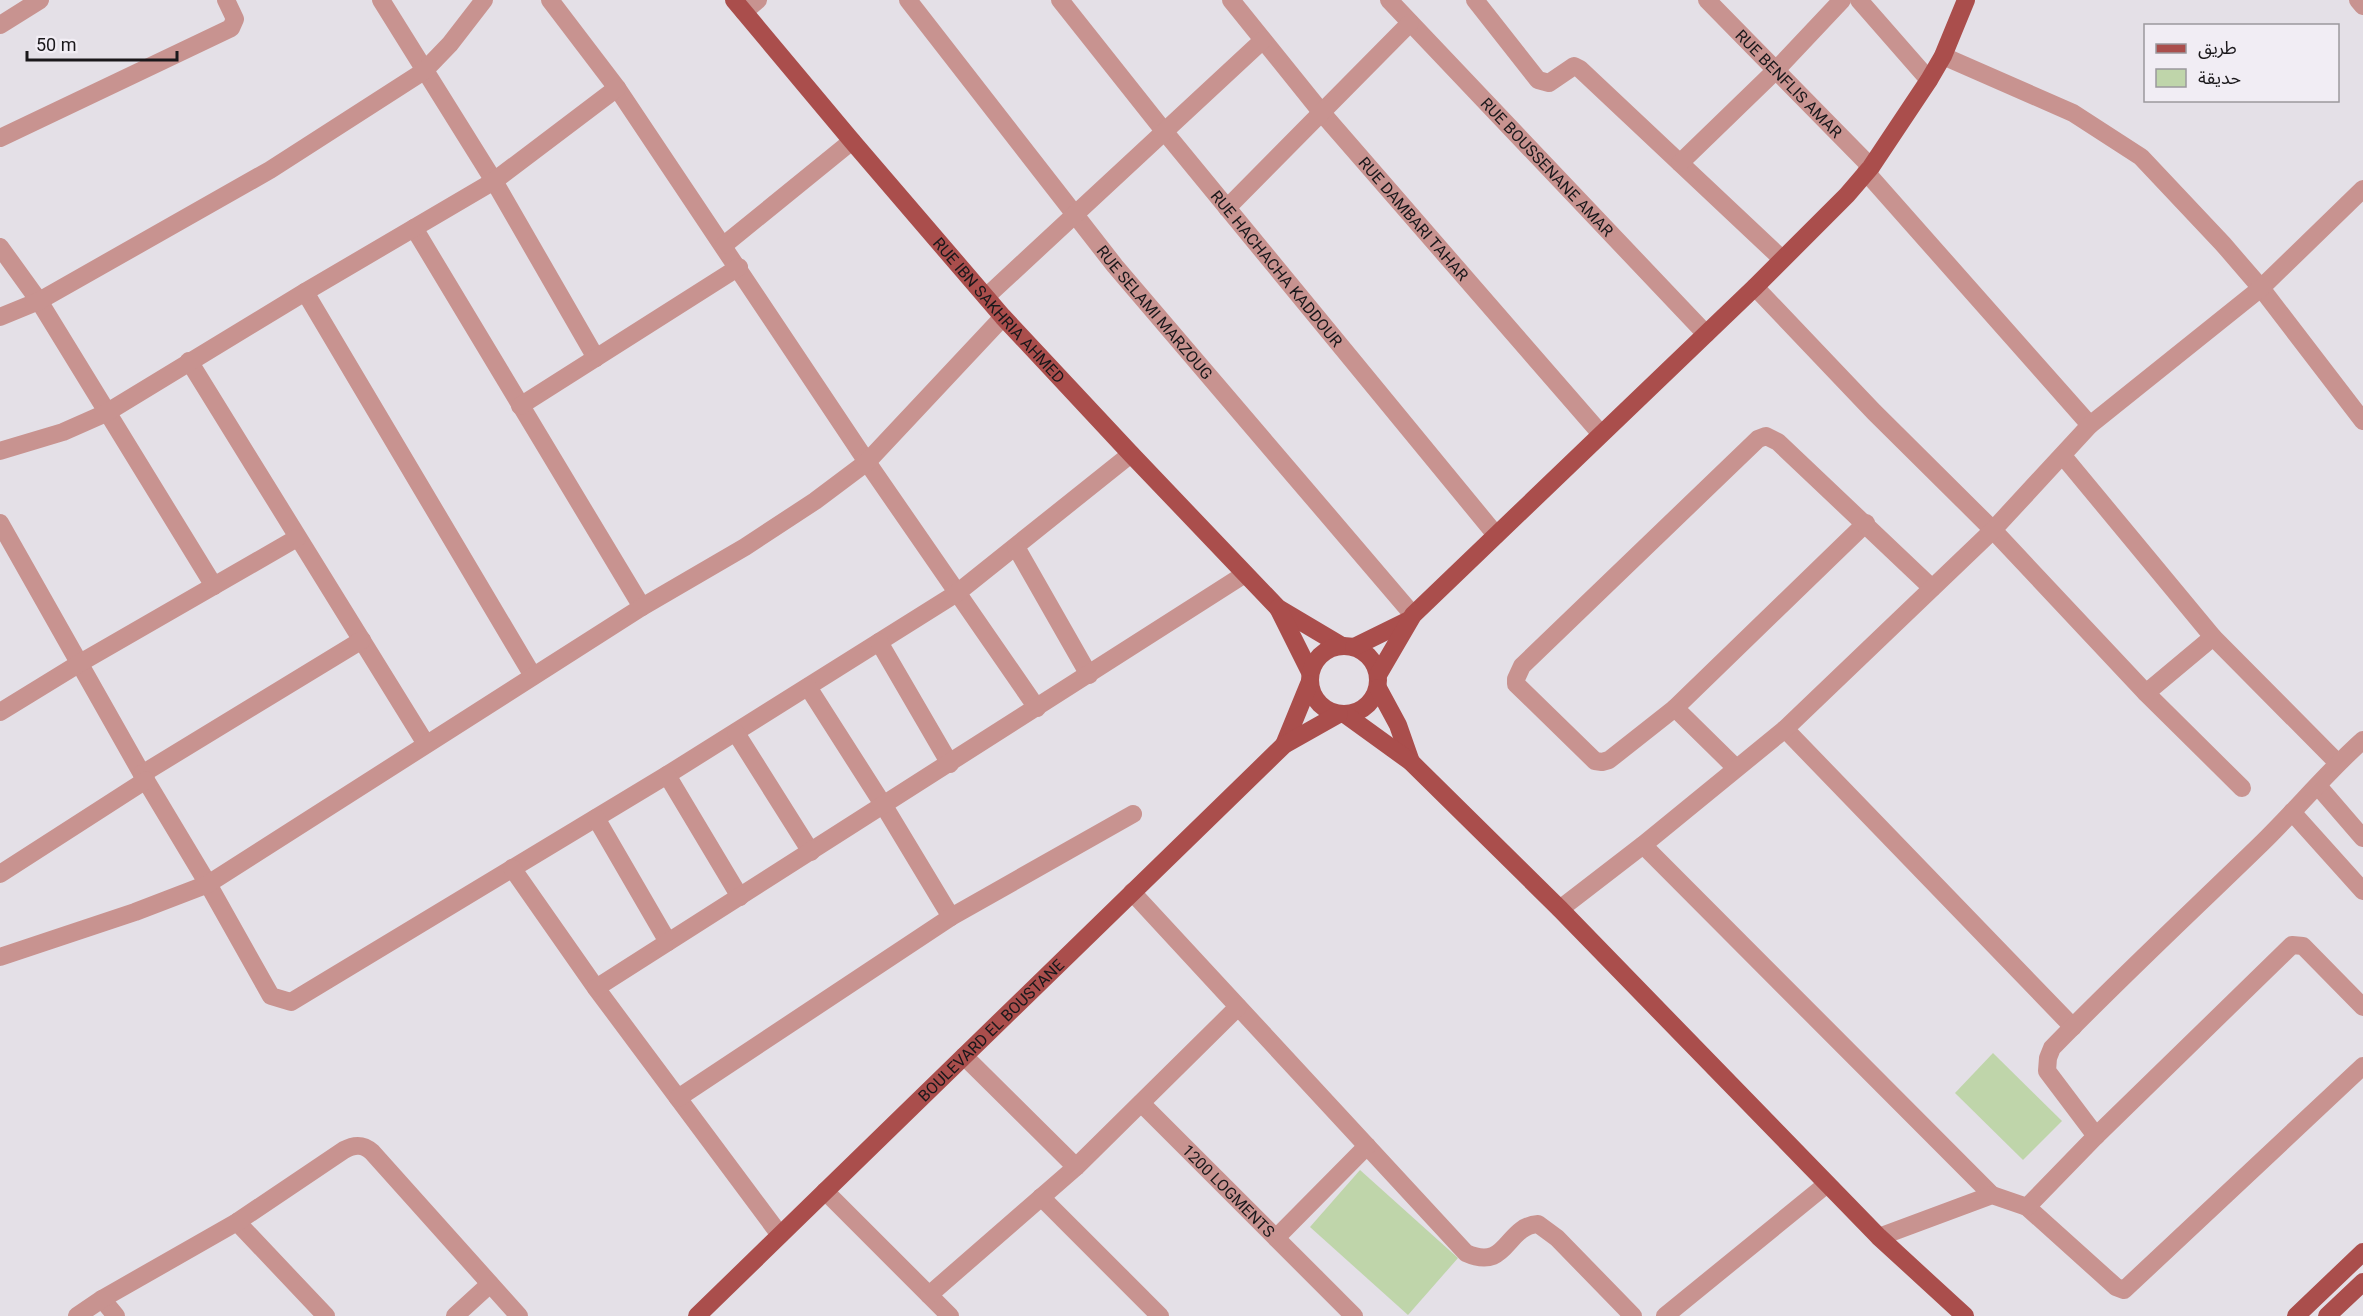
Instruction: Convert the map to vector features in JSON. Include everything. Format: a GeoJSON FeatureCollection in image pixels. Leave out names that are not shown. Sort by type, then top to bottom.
{"type":"FeatureCollection","features":[{"type":"Feature","properties":{"kind":"main road"},"geometry":{"type":"LineString","coordinates":[[1284,746],[1343,715],[1365,708],[1373,699],[1378,682],[1411,617],[1755,287],[1847,195],[1869,169],[1944,56],[1960,3]]}},
{"type":"Feature","properties":{"kind":"main road","name":"RUE IBN SAKHRIA AHMED"},"geometry":{"type":"LineString","coordinates":[[745,4],[852,141],[1003,317],[1278,608]]}},
{"type":"Feature","properties":{"kind":"main road"},"geometry":{"type":"LineString","coordinates":[[1278,608],[1348,646],[1365,652],[1373,661],[1378,682],[1398,725],[1411,762]]}},
{"type":"Feature","properties":{"kind":"main road"},"geometry":{"type":"LineString","coordinates":[[1278,608],[1310,678],[1313,696],[1323,708],[1343,715],[1411,762],[1560,909],[1879,1237],[1965,1316]]}},
{"type":"Feature","properties":{"kind":"main road"},"geometry":{"type":"LineString","coordinates":[[1284,746],[1315,661],[1324,652],[1348,646],[1411,617]]}},
{"type":"Feature","properties":{"kind":"main road","name":"BOULEVARD EL BOUSTANE"},"geometry":{"type":"LineString","coordinates":[[697,1316],[1284,746]]}},
{"type":"Feature","properties":{"kind":"main road"},"geometry":{"type":"LineString","coordinates":[[2295,1316],[2363,1252]]}},
{"type":"Feature","properties":{"kind":"main road"},"geometry":{"type":"LineString","coordinates":[[2326,1316],[2363,1282]]}},
{"type":"Feature","properties":{"kind":"street"},"geometry":{"type":"LineString","coordinates":[[0,25],[40,0]]}},
{"type":"Feature","properties":{"kind":"street"},"geometry":{"type":"LineString","coordinates":[[0,138],[231,28],[235,19],[226,0]]}},
{"type":"Feature","properties":{"kind":"street"},"geometry":{"type":"LineString","coordinates":[[381,0],[495,181],[596,358]]}},
{"type":"Feature","properties":{"kind":"street"},"geometry":{"type":"LineString","coordinates":[[0,317],[39,301],[270,170],[424,71],[450,45],[484,0]]}},
{"type":"Feature","properties":{"kind":"street"},"geometry":{"type":"LineString","coordinates":[[550,0],[617,88],[739,267],[867,462],[1037,708]]}},
{"type":"Feature","properties":{"kind":"street","name":"RUE SELAMI MARZOUG"},"geometry":{"type":"LineString","coordinates":[[908,0],[1115,266],[1411,617]]}},
{"type":"Feature","properties":{"kind":"street","name":"RUE HACHACHA KADDOUR"},"geometry":{"type":"LineString","coordinates":[[1060,0],[1164,131],[1496,535]]}},
{"type":"Feature","properties":{"kind":"street","name":"RUE DAMBARI TAHAR"},"geometry":{"type":"LineString","coordinates":[[1231,0],[1322,113],[1601,434]]}},
{"type":"Feature","properties":{"kind":"street","name":"RUE BOUSSENANE AMAR"},"geometry":{"type":"LineString","coordinates":[[1389,0],[1706,334]]}},
{"type":"Feature","properties":{"kind":"street"},"geometry":{"type":"LineString","coordinates":[[1475,0],[1538,80],[1549,83],[1574,66],[1580,69],[1782,259]]}},
{"type":"Feature","properties":{"kind":"street","name":"RUE BENFLIS AMAR"},"geometry":{"type":"LineString","coordinates":[[1707,0],[1869,169],[2090,425]]}},
{"type":"Feature","properties":{"kind":"street"},"geometry":{"type":"LineString","coordinates":[[1680,163],[1776,70],[1842,0]]}},
{"type":"Feature","properties":{"kind":"street"},"geometry":{"type":"LineString","coordinates":[[1859,0],[1929,80]]}},
{"type":"Feature","properties":{"kind":"street"},"geometry":{"type":"LineString","coordinates":[[2358,0],[2363,6]]}},
{"type":"Feature","properties":{"kind":"street"},"geometry":{"type":"LineString","coordinates":[[1227,208],[1410,23]]}},
{"type":"Feature","properties":{"kind":"street"},"geometry":{"type":"LineString","coordinates":[[986,297],[1263,40]]}},
{"type":"Feature","properties":{"kind":"street"},"geometry":{"type":"LineString","coordinates":[[1944,56],[2073,112],[2141,157],[2261,288],[2363,421]]}},
{"type":"Feature","properties":{"kind":"street"},"geometry":{"type":"LineString","coordinates":[[0,452],[63,432],[106,413],[305,292],[495,181],[617,88]]}},
{"type":"Feature","properties":{"kind":"street"},"geometry":{"type":"LineString","coordinates":[[724,245],[852,141]]}},
{"type":"Feature","properties":{"kind":"street"},"geometry":{"type":"LineString","coordinates":[[1560,909],[1785,729],[1993,530],[2090,425],[2261,288],[2363,189]]}},
{"type":"Feature","properties":{"kind":"street"},"geometry":{"type":"LineString","coordinates":[[414,228],[642,607]]}},
{"type":"Feature","properties":{"kind":"street"},"geometry":{"type":"LineString","coordinates":[[0,247],[39,301],[214,586]]}},
{"type":"Feature","properties":{"kind":"street"},"geometry":{"type":"LineString","coordinates":[[520,406],[739,267]]}},
{"type":"Feature","properties":{"kind":"street"},"geometry":{"type":"LineString","coordinates":[[1755,287],[1874,412],[1993,530],[2146,693],[2242,788]]}},
{"type":"Feature","properties":{"kind":"street"},"geometry":{"type":"LineString","coordinates":[[305,292],[533,676]]}},
{"type":"Feature","properties":{"kind":"street"},"geometry":{"type":"LineString","coordinates":[[0,957],[135,912],[208,884],[642,607],[745,547],[805,508],[867,462],[1003,317]]}},
{"type":"Feature","properties":{"kind":"street"},"geometry":{"type":"LineString","coordinates":[[189,362],[426,744]]}},
{"type":"Feature","properties":{"kind":"street"},"geometry":{"type":"LineString","coordinates":[[1866,523],[1675,708],[1609,760],[1599,762],[1591,758],[1516,684],[1522,666],[1762,437],[1778,442],[1866,523],[1932,588]]}},
{"type":"Feature","properties":{"kind":"street"},"geometry":{"type":"LineString","coordinates":[[0,523],[271,996],[291,1002],[667,775],[957,593],[1131,454]]}},
{"type":"Feature","properties":{"kind":"street"},"geometry":{"type":"LineString","coordinates":[[2063,456],[2213,637],[2338,763]]}},
{"type":"Feature","properties":{"kind":"street"},"geometry":{"type":"LineString","coordinates":[[0,712],[80,663],[297,538]]}},
{"type":"Feature","properties":{"kind":"street"},"geometry":{"type":"LineString","coordinates":[[1016,547],[1089,675]]}},
{"type":"Feature","properties":{"kind":"street"},"geometry":{"type":"LineString","coordinates":[[596,988],[1245,574]]}},
{"type":"Feature","properties":{"kind":"street"},"geometry":{"type":"LineString","coordinates":[[2146,693],[2213,637]]}},
{"type":"Feature","properties":{"kind":"street"},"geometry":{"type":"LineString","coordinates":[[0,874],[144,777],[362,640]]}},
{"type":"Feature","properties":{"kind":"street"},"geometry":{"type":"LineString","coordinates":[[879,642],[950,764]]}},
{"type":"Feature","properties":{"kind":"street"},"geometry":{"type":"LineString","coordinates":[[808,687],[951,917]]}},
{"type":"Feature","properties":{"kind":"street"},"geometry":{"type":"LineString","coordinates":[[1675,708],[1736,768]]}},
{"type":"Feature","properties":{"kind":"street"},"geometry":{"type":"LineString","coordinates":[[1785,729],[2073,1027]]}},
{"type":"Feature","properties":{"kind":"street"},"geometry":{"type":"LineString","coordinates":[[735,733],[810,852]]}},
{"type":"Feature","properties":{"kind":"street"},"geometry":{"type":"LineString","coordinates":[[2096,1136],[2047,1071],[2052,1048],[2363,740]]}},
{"type":"Feature","properties":{"kind":"street"},"geometry":{"type":"LineString","coordinates":[[667,775],[740,897]]}},
{"type":"Feature","properties":{"kind":"street"},"geometry":{"type":"LineString","coordinates":[[2319,786],[2363,838]]}},
{"type":"Feature","properties":{"kind":"street"},"geometry":{"type":"LineString","coordinates":[[2292,812],[2363,891]]}},
{"type":"Feature","properties":{"kind":"street"},"geometry":{"type":"LineString","coordinates":[[678,1098],[951,917],[1133,814]]}},
{"type":"Feature","properties":{"kind":"street"},"geometry":{"type":"LineString","coordinates":[[596,818],[668,942]]}},
{"type":"Feature","properties":{"kind":"street"},"geometry":{"type":"LineString","coordinates":[[1642,845],[1992,1195],[2027,1207],[2116,1287],[2124,1290],[2363,1066]]}},
{"type":"Feature","properties":{"kind":"street"},"geometry":{"type":"LineString","coordinates":[[512,868],[596,988],[780,1235]]}},
{"type":"Feature","properties":{"kind":"street"},"geometry":{"type":"LineString","coordinates":[[1132,892],[1466,1252],[1485,1259],[1497,1254],[1525,1227],[1538,1224],[1557,1238],[1633,1316]]}},
{"type":"Feature","properties":{"kind":"street"},"geometry":{"type":"LineString","coordinates":[[2027,1207],[2096,1136],[2292,945],[2303,946],[2363,1007]]}},
{"type":"Feature","properties":{"kind":"street"},"geometry":{"type":"LineString","coordinates":[[929,1295],[1076,1167],[1238,1007]]}},
{"type":"Feature","properties":{"kind":"street"},"geometry":{"type":"LineString","coordinates":[[964,1056],[1076,1167]]}},
{"type":"Feature","properties":{"kind":"street","name":"1200 LOGMENTS"},"geometry":{"type":"LineString","coordinates":[[1141,1103],[1276,1238],[1367,1146]]}},
{"type":"Feature","properties":{"kind":"street"},"geometry":{"type":"LineString","coordinates":[[77,1316],[102,1299],[237,1222],[344,1150],[362,1146],[372,1152],[519,1316]]}},
{"type":"Feature","properties":{"kind":"street"},"geometry":{"type":"LineString","coordinates":[[1665,1316],[1827,1184]]}},
{"type":"Feature","properties":{"kind":"street"},"geometry":{"type":"LineString","coordinates":[[825,1191],[950,1316]]}},
{"type":"Feature","properties":{"kind":"street"},"geometry":{"type":"LineString","coordinates":[[1879,1237],[1992,1195]]}},
{"type":"Feature","properties":{"kind":"street"},"geometry":{"type":"LineString","coordinates":[[1041,1197],[1160,1316]]}},
{"type":"Feature","properties":{"kind":"street"},"geometry":{"type":"LineString","coordinates":[[237,1222],[326,1316]]}},
{"type":"Feature","properties":{"kind":"street"},"geometry":{"type":"LineString","coordinates":[[1276,1238],[1354,1316]]}},
{"type":"Feature","properties":{"kind":"street"},"geometry":{"type":"LineString","coordinates":[[454,1316],[490,1284]]}},
{"type":"Feature","properties":{"kind":"street"},"geometry":{"type":"LineString","coordinates":[[102,1299],[116,1316]]}},
{"type":"Feature","properties":{"kind":"green space"},"geometry":{"type":"Polygon","coordinates":[[[1993,1053],[2062,1121],[2023,1160],[1955,1093],[1993,1053]]]}},
{"type":"Feature","properties":{"kind":"green space"},"geometry":{"type":"Polygon","coordinates":[[[1360,1170],[1458,1258],[1408,1315],[1310,1227],[1360,1170]]]}}]}
